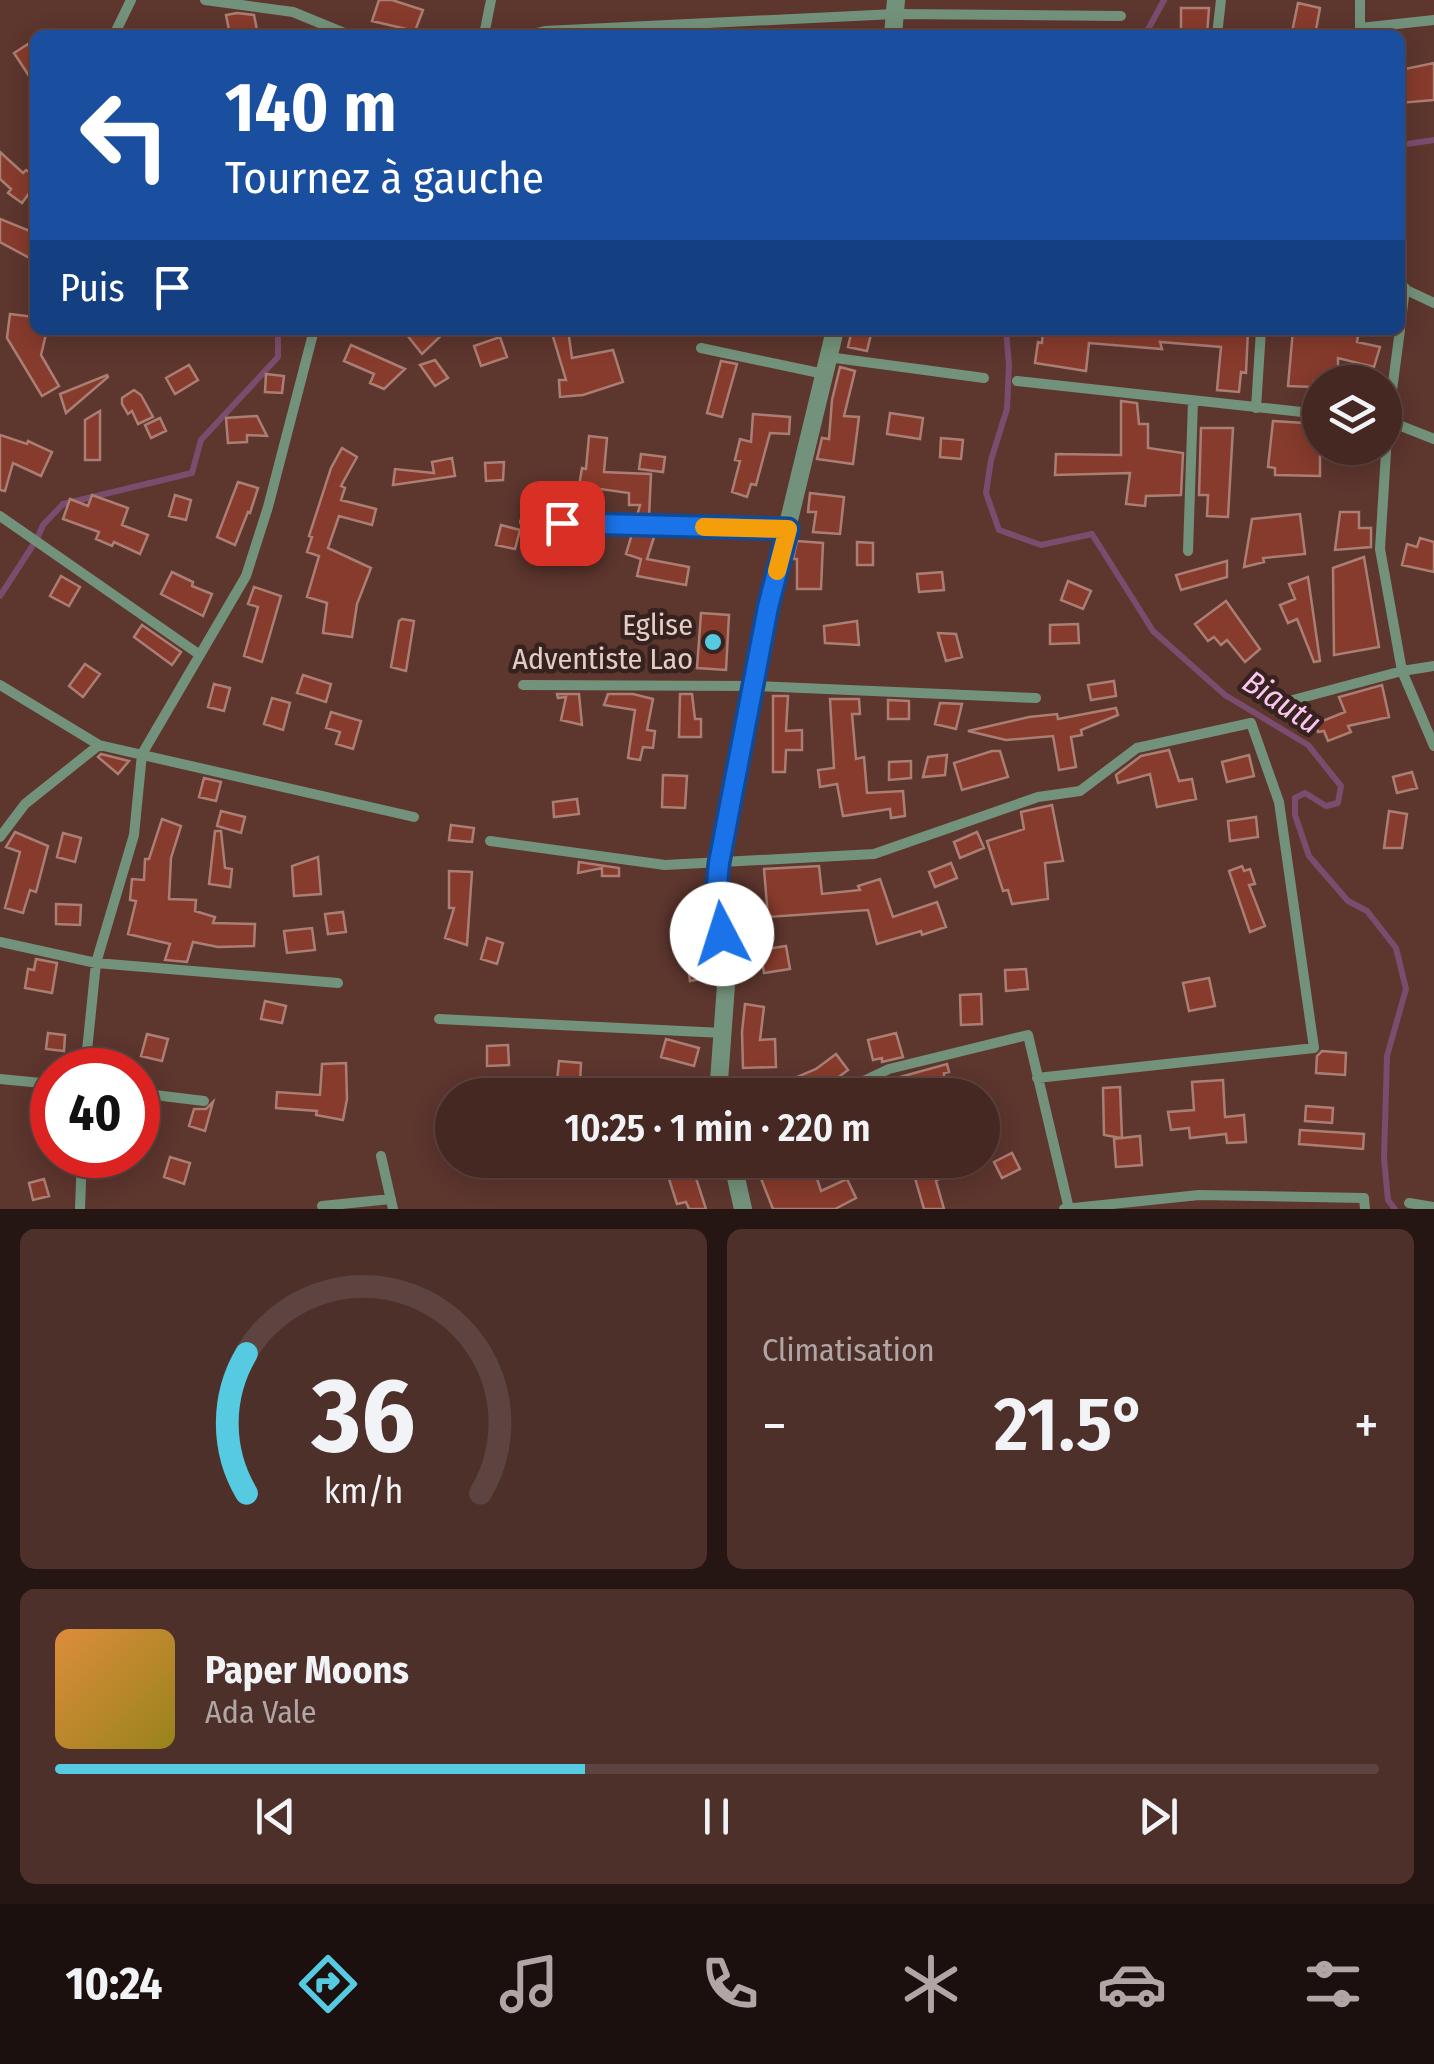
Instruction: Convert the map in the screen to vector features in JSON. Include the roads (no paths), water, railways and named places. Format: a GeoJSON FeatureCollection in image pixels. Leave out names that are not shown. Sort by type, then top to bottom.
{"type":"FeatureCollection","features":[{"type":"Feature","properties":{"kind":"street"},"geometry":{"type":"LineString","coordinates":[[116,30],[131,0]]}},
{"type":"Feature","properties":{"kind":"street"},"geometry":{"type":"LineString","coordinates":[[205,0],[293,12],[338,30]]}},
{"type":"Feature","properties":{"kind":"street"},"geometry":{"type":"LineString","coordinates":[[485,30],[491,0]]}},
{"type":"Feature","properties":{"kind":"street"},"geometry":{"type":"LineString","coordinates":[[1218,30],[1220,0]]}},
{"type":"Feature","properties":{"kind":"street"},"geometry":{"type":"LineString","coordinates":[[1360,0],[1360,30]]}},
{"type":"Feature","properties":{"kind":"street"},"geometry":{"type":"LineString","coordinates":[[560,30],[895,7],[1121,16]]}},
{"type":"Feature","properties":{"kind":"street"},"geometry":{"type":"LineString","coordinates":[[1372,30],[1434,20]]}},
{"type":"Feature","properties":{"kind":"street"},"geometry":{"type":"LineString","coordinates":[[1405,288],[1434,303]]}},
{"type":"Feature","properties":{"kind":"street"},"geometry":{"type":"LineString","coordinates":[[87,1048],[96,963],[134,834],[142,754],[246,576],[313,335]]}},
{"type":"Feature","properties":{"kind":"street"},"geometry":{"type":"LineString","coordinates":[[719,1078],[727,971],[716,896],[719,863],[768,607],[834,335]]}},
{"type":"Feature","properties":{"kind":"street"},"geometry":{"type":"LineString","coordinates":[[1256,408],[1261,335]]}},
{"type":"Feature","properties":{"kind":"street"},"geometry":{"type":"LineString","coordinates":[[1395,365],[1399,335]]}},
{"type":"Feature","properties":{"kind":"street"},"geometry":{"type":"LineString","coordinates":[[701,348],[826,365],[984,378]]}},
{"type":"Feature","properties":{"kind":"street"},"geometry":{"type":"LineString","coordinates":[[1018,381],[1302,412]]}},
{"type":"Feature","properties":{"kind":"street"},"geometry":{"type":"LineString","coordinates":[[1188,551],[1193,401]]}},
{"type":"Feature","properties":{"kind":"street"},"geometry":{"type":"LineString","coordinates":[[1402,426],[1434,439]]}},
{"type":"Feature","properties":{"kind":"street"},"geometry":{"type":"LineString","coordinates":[[1384,465],[1380,549],[1402,671],[1434,746]]}},
{"type":"Feature","properties":{"kind":"street"},"geometry":{"type":"LineString","coordinates":[[0,516],[200,655]]}},
{"type":"Feature","properties":{"kind":"street"},"geometry":{"type":"LineString","coordinates":[[524,522],[788,529]]}},
{"type":"Feature","properties":{"kind":"street"},"geometry":{"type":"LineString","coordinates":[[1271,706],[1434,666]]}},
{"type":"Feature","properties":{"kind":"street"},"geometry":{"type":"LineString","coordinates":[[0,685],[99,744],[414,817]]}},
{"type":"Feature","properties":{"kind":"street"},"geometry":{"type":"LineString","coordinates":[[523,685],[754,686],[1036,698]]}},
{"type":"Feature","properties":{"kind":"street"},"geometry":{"type":"LineString","coordinates":[[490,841],[664,865],[874,854],[1038,797],[1080,791],[1136,748],[1252,723],[1279,802],[1314,1048],[1038,1078]]}},
{"type":"Feature","properties":{"kind":"street"},"geometry":{"type":"LineString","coordinates":[[0,837],[26,804],[99,744]]}},
{"type":"Feature","properties":{"kind":"street"},"geometry":{"type":"LineString","coordinates":[[0,942],[96,963],[338,982]]}},
{"type":"Feature","properties":{"kind":"street"},"geometry":{"type":"LineString","coordinates":[[439,1019],[723,1033]]}},
{"type":"Feature","properties":{"kind":"street"},"geometry":{"type":"LineString","coordinates":[[872,1078],[1028,1035],[1067,1209],[1199,1195],[1364,1198],[1365,1209]]}},
{"type":"Feature","properties":{"kind":"street"},"geometry":{"type":"LineString","coordinates":[[0,1079],[30,1082]]}},
{"type":"Feature","properties":{"kind":"street"},"geometry":{"type":"LineString","coordinates":[[160,1096],[204,1101]]}},
{"type":"Feature","properties":{"kind":"street"},"geometry":{"type":"LineString","coordinates":[[322,1206],[392,1204],[382,1156]]}},
{"type":"Feature","properties":{"kind":"street"},"geometry":{"type":"LineString","coordinates":[[80,1209],[81,1178]]}},
{"type":"Feature","properties":{"kind":"street"},"geometry":{"type":"LineString","coordinates":[[736,1178],[743,1209]]}},
{"type":"Feature","properties":{"kind":"street"},"geometry":{"type":"LineString","coordinates":[[1409,1203],[1434,1207]]}},
{"type":"Feature","properties":{"kind":"waterway","name":"Biautu"},"geometry":{"type":"LineString","coordinates":[[1148,30],[1164,0]]}},
{"type":"Feature","properties":{"kind":"waterway"},"geometry":{"type":"LineString","coordinates":[[1405,144],[1434,140]]}},
{"type":"Feature","properties":{"kind":"waterway"},"geometry":{"type":"LineString","coordinates":[[0,596],[43,525],[63,504],[192,473],[201,440],[278,357],[278,335]]}},
{"type":"Feature","properties":{"kind":"waterway","name":"Biautu"},"geometry":{"type":"LineString","coordinates":[[1006,335],[1007,409],[991,460],[986,493],[999,530],[1041,545],[1092,534],[1153,631],[1225,695],[1308,745],[1341,786],[1338,803],[1326,806],[1305,793],[1295,798],[1295,815],[1309,856],[1348,901],[1367,911],[1396,948],[1406,989],[1387,1056],[1384,1158],[1388,1200],[1395,1209]]}},
{"type":"Feature","properties":{"kind":"place","name":"Eglise Adventiste Lao"},"geometry":{"type":"Point","coordinates":[713,642]}}]}
